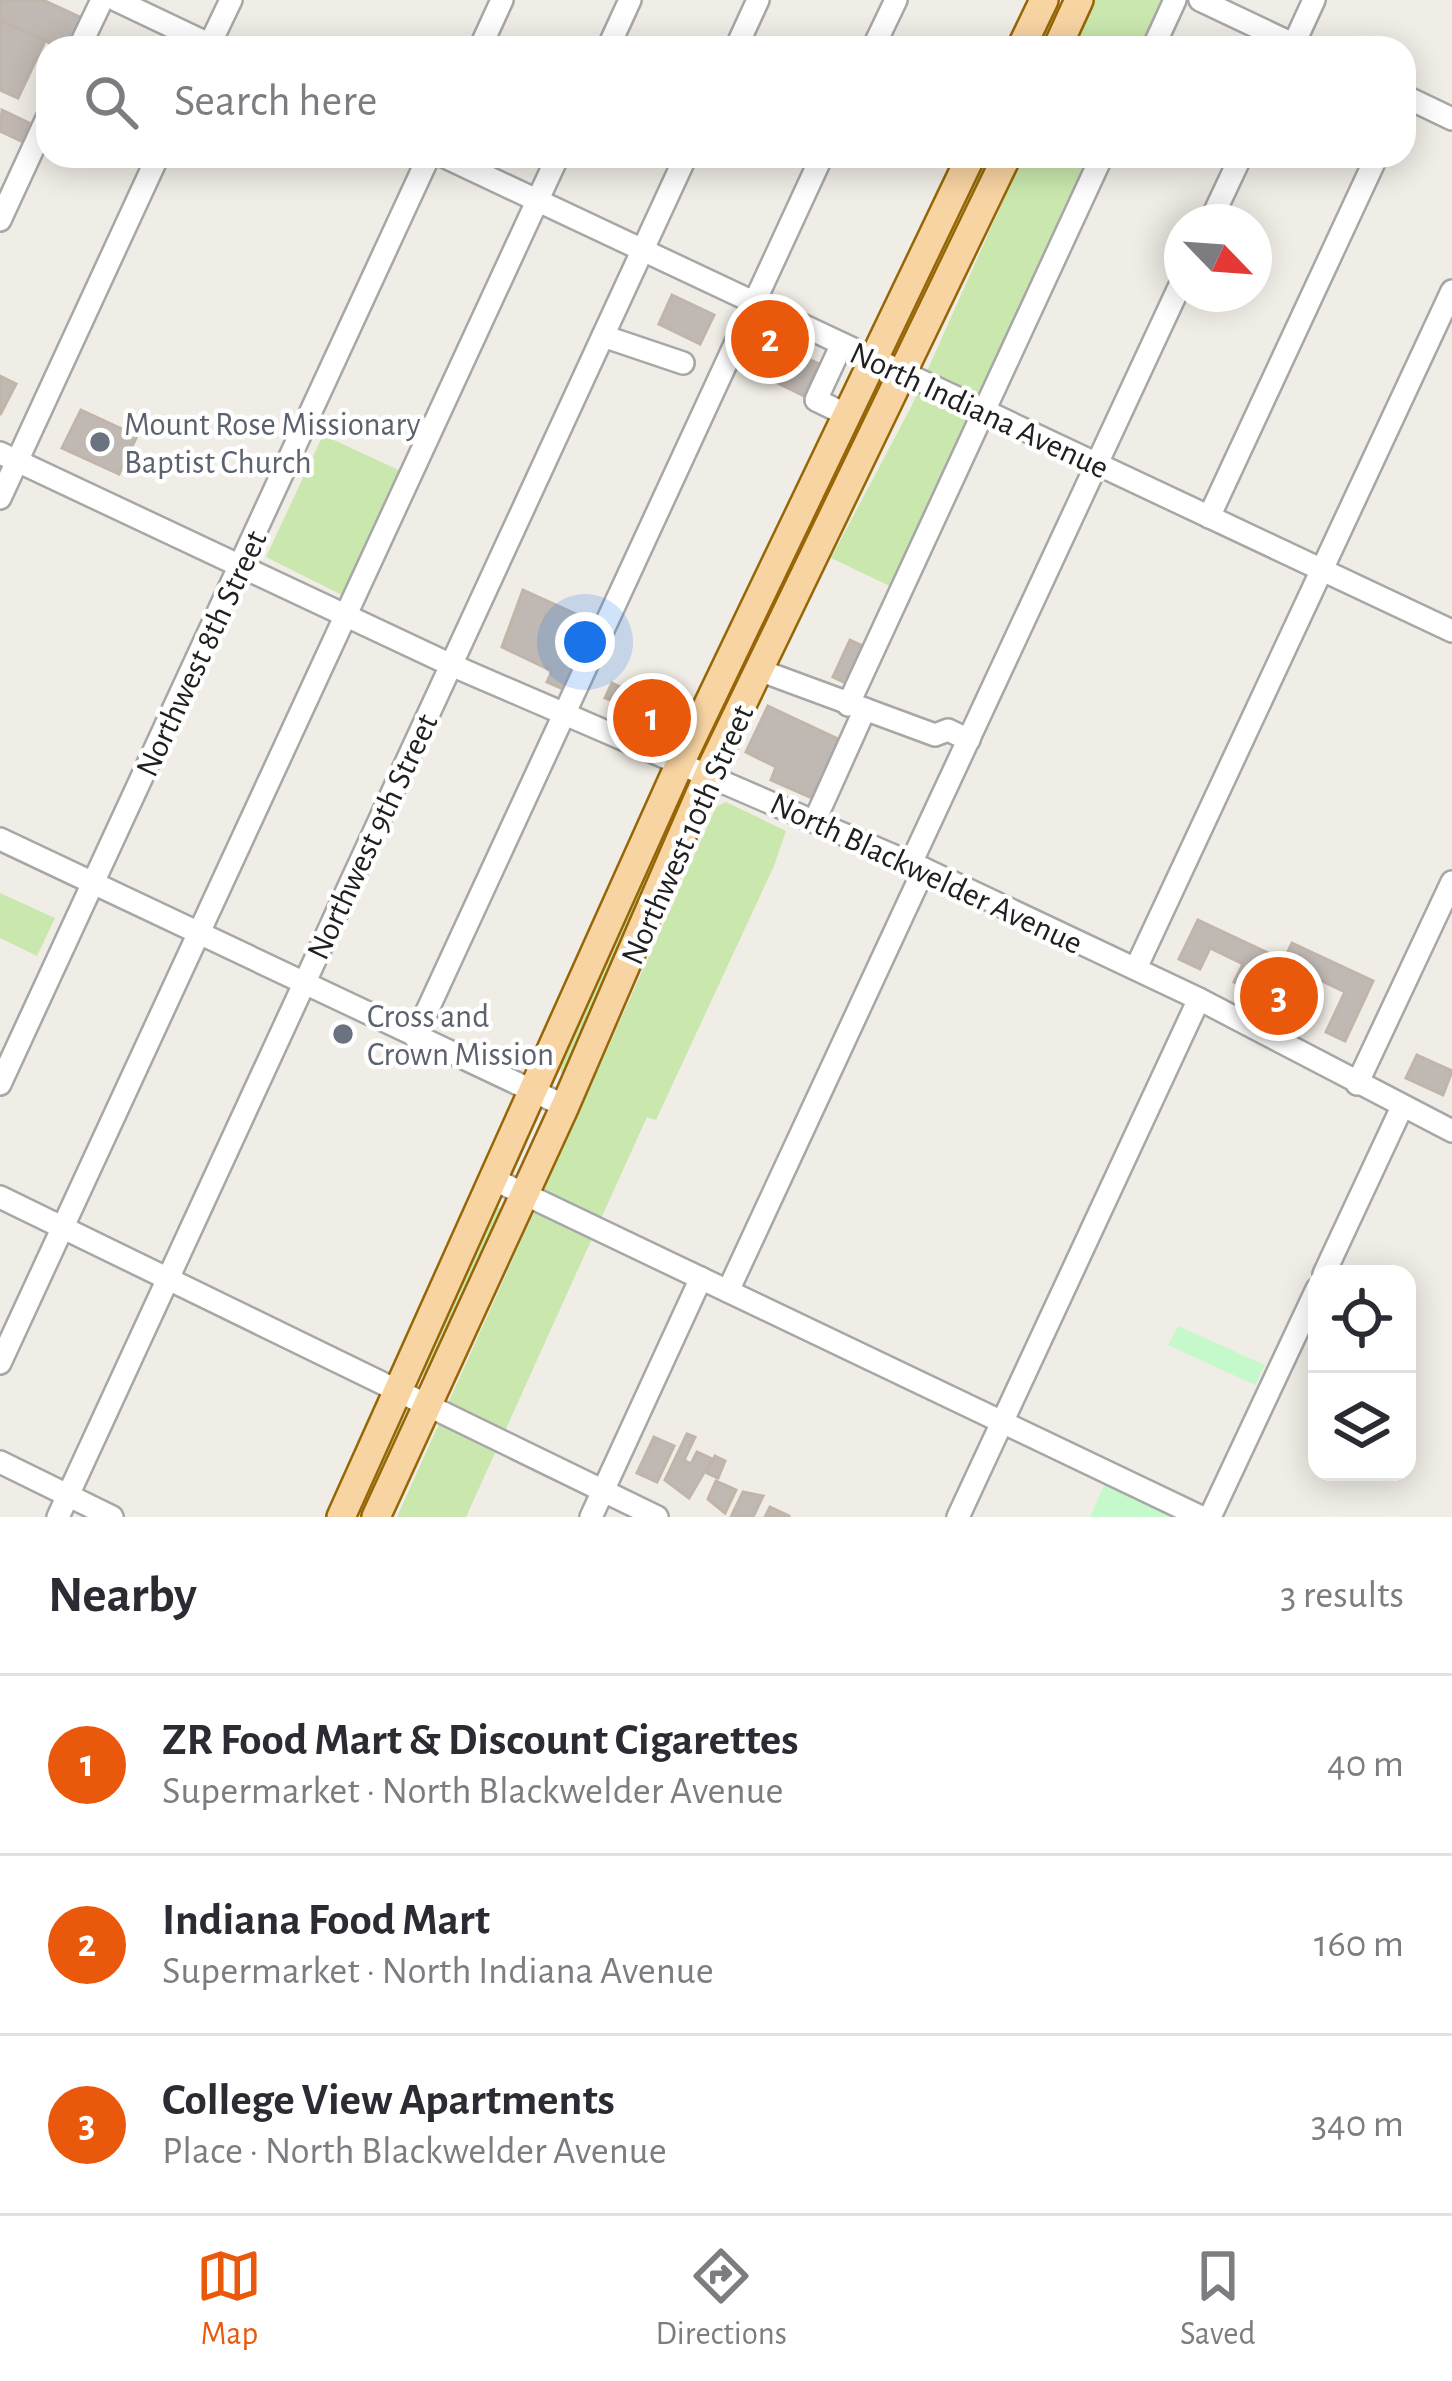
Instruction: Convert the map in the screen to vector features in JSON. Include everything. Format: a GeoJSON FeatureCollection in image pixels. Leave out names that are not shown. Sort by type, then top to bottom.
{"type":"FeatureCollection","features":[{"type":"Feature","properties":{"kind":"main road"},"geometry":{"type":"LineString","coordinates":[[1028,36],[1044,0]]}},
{"type":"Feature","properties":{"kind":"main road"},"geometry":{"type":"LineString","coordinates":[[1062,36],[1079,0]]}},
{"type":"Feature","properties":{"kind":"main road","name":"Northwest 10th Street"},"geometry":{"type":"LineString","coordinates":[[340,1517],[681,760],[965,168]]}},
{"type":"Feature","properties":{"kind":"main road","name":"Northwest 10th Street"},"geometry":{"type":"LineString","coordinates":[[376,1517],[565,1106],[709,773],[1001,168]]}},
{"type":"Feature","properties":{"kind":"street"},"geometry":{"type":"LineString","coordinates":[[86,36],[102,0]]}},
{"type":"Feature","properties":{"kind":"street"},"geometry":{"type":"LineString","coordinates":[[116,0],[190,36]]}},
{"type":"Feature","properties":{"kind":"street"},"geometry":{"type":"LineString","coordinates":[[216,36],[231,0]]}},
{"type":"Feature","properties":{"kind":"street"},"geometry":{"type":"LineString","coordinates":[[486,36],[502,0]]}},
{"type":"Feature","properties":{"kind":"street"},"geometry":{"type":"LineString","coordinates":[[614,36],[630,0]]}},
{"type":"Feature","properties":{"kind":"street"},"geometry":{"type":"LineString","coordinates":[[742,36],[758,0]]}},
{"type":"Feature","properties":{"kind":"street"},"geometry":{"type":"LineString","coordinates":[[879,36],[896,0]]}},
{"type":"Feature","properties":{"kind":"street"},"geometry":{"type":"LineString","coordinates":[[1158,36],[1175,0]]}},
{"type":"Feature","properties":{"kind":"street"},"geometry":{"type":"LineString","coordinates":[[1200,0],[1273,36]]}},
{"type":"Feature","properties":{"kind":"street"},"geometry":{"type":"LineString","coordinates":[[1299,36],[1314,0]]}},
{"type":"Feature","properties":{"kind":"street"},"geometry":{"type":"LineString","coordinates":[[1416,102],[1452,119]]}},
{"type":"Feature","properties":{"kind":"street"},"geometry":{"type":"LineString","coordinates":[[0,220],[36,142]]}},
{"type":"Feature","properties":{"kind":"street"},"geometry":{"type":"LineString","coordinates":[[0,498],[9,457],[152,168]]}},
{"type":"Feature","properties":{"kind":"street","name":"Northwest 8th Street"},"geometry":{"type":"LineString","coordinates":[[0,1084],[423,168]]}},
{"type":"Feature","properties":{"kind":"street","name":"North Indiana Avenue"},"geometry":{"type":"LineString","coordinates":[[469,168],[1452,631]]}},
{"type":"Feature","properties":{"kind":"street"},"geometry":{"type":"LineString","coordinates":[[0,1363],[552,168]]}},
{"type":"Feature","properties":{"kind":"street","name":"Northwest 9th Street"},"geometry":{"type":"LineString","coordinates":[[58,1517],[681,168]]}},
{"type":"Feature","properties":{"kind":"street"},"geometry":{"type":"LineString","coordinates":[[415,1037],[816,168]]}},
{"type":"Feature","properties":{"kind":"street"},"geometry":{"type":"LineString","coordinates":[[815,820],[857,707],[983,410],[1096,168]]}},
{"type":"Feature","properties":{"kind":"street"},"geometry":{"type":"LineString","coordinates":[[1218,204],[1235,168]]}},
{"type":"Feature","properties":{"kind":"street"},"geometry":{"type":"LineString","coordinates":[[1209,517],[1371,168]]}},
{"type":"Feature","properties":{"kind":"street"},"geometry":{"type":"LineString","coordinates":[[1136,968],[1452,291]]}},
{"type":"Feature","properties":{"kind":"street"},"geometry":{"type":"LineString","coordinates":[[728,1291],[918,866],[969,740],[1167,312]]}},
{"type":"Feature","properties":{"kind":"street"},"geometry":{"type":"LineString","coordinates":[[603,336],[682,363]]}},
{"type":"Feature","properties":{"kind":"street"},"geometry":{"type":"LineString","coordinates":[[842,344],[816,400],[849,416]]}},
{"type":"Feature","properties":{"kind":"street","name":"North Blackwelder Avenue"},"geometry":{"type":"LineString","coordinates":[[9,457],[449,664],[681,760],[918,866],[1199,999],[1452,1131]]}},
{"type":"Feature","properties":{"kind":"street"},"geometry":{"type":"LineString","coordinates":[[759,670],[935,735],[948,730],[969,740]]}},
{"type":"Feature","properties":{"kind":"street"},"geometry":{"type":"LineString","coordinates":[[0,839],[565,1106]]}},
{"type":"Feature","properties":{"kind":"street"},"geometry":{"type":"LineString","coordinates":[[1357,1084],[1444,918],[1452,882]]}},
{"type":"Feature","properties":{"kind":"street"},"geometry":{"type":"LineString","coordinates":[[958,1517],[1199,999]]}},
{"type":"Feature","properties":{"kind":"street"},"geometry":{"type":"LineString","coordinates":[[1328,1265],[1402,1107]]}},
{"type":"Feature","properties":{"kind":"street"},"geometry":{"type":"LineString","coordinates":[[495,1180],[1201,1517]]}},
{"type":"Feature","properties":{"kind":"street"},"geometry":{"type":"LineString","coordinates":[[0,1197],[657,1517]]}},
{"type":"Feature","properties":{"kind":"street"},"geometry":{"type":"LineString","coordinates":[[591,1517],[701,1278]]}},
{"type":"Feature","properties":{"kind":"street"},"geometry":{"type":"LineString","coordinates":[[1210,1517],[1308,1307]]}},
{"type":"Feature","properties":{"kind":"street"},"geometry":{"type":"LineString","coordinates":[[0,1462],[112,1517]]}},
{"type":"Feature","properties":{"kind":"green space"},"geometry":{"type":"Polygon","coordinates":[[[1095,0],[1171,0],[1154,36],[1078,36],[1095,0]]]}},
{"type":"Feature","properties":{"kind":"green space"},"geometry":{"type":"Polygon","coordinates":[[[975,168],[989,168],[899,346],[896,340],[975,168]]]}},
{"type":"Feature","properties":{"kind":"green space"},"geometry":{"type":"Polygon","coordinates":[[[1018,168],[1093,168],[898,590],[831,558],[911,407],[1018,168]]]}},
{"type":"Feature","properties":{"kind":"green space"},"geometry":{"type":"Polygon","coordinates":[[[881,388],[710,745],[702,742],[872,389],[881,388]]]}},
{"type":"Feature","properties":{"kind":"green space"},"geometry":{"type":"Polygon","coordinates":[[[323,435],[405,473],[348,598],[266,557],[323,435]]]}},
{"type":"Feature","properties":{"kind":"green space"},"geometry":{"type":"Polygon","coordinates":[[[687,788],[567,1074],[562,1074],[559,1066],[677,791],[687,788]]]}},
{"type":"Feature","properties":{"kind":"green space"},"geometry":{"type":"Polygon","coordinates":[[[726,802],[786,831],[774,866],[656,1120],[647,1117],[466,1517],[397,1517],[716,807],[726,802]]]}},
{"type":"Feature","properties":{"kind":"green space"},"geometry":{"type":"Polygon","coordinates":[[[0,893],[55,918],[37,956],[0,938],[0,893]]]}},
{"type":"Feature","properties":{"kind":"green space"},"geometry":{"type":"Polygon","coordinates":[[[501,1207],[429,1375],[423,1375],[420,1371],[493,1210],[501,1207]]]}},
{"type":"Feature","properties":{"kind":"green space"},"geometry":{"type":"Polygon","coordinates":[[[1178,1326],[1265,1365],[1255,1385],[1168,1345],[1178,1326]]]}},
{"type":"Feature","properties":{"kind":"green space"},"geometry":{"type":"Polygon","coordinates":[[[401,1419],[407,1425],[365,1517],[352,1517],[401,1419]]]}},
{"type":"Feature","properties":{"kind":"green space"},"geometry":{"type":"Polygon","coordinates":[[[1106,1481],[1180,1517],[1090,1517],[1106,1481]]]}},
{"type":"Feature","properties":{"kind":"building"},"geometry":{"type":"Polygon","coordinates":[[[0,0],[43,0],[84,19],[76,36],[36,37],[0,20],[0,0]]]}},
{"type":"Feature","properties":{"kind":"building"},"geometry":{"type":"Polygon","coordinates":[[[0,20],[36,37],[36,60],[18,98],[0,90],[0,20]]]}},
{"type":"Feature","properties":{"kind":"building"},"geometry":{"type":"Polygon","coordinates":[[[2,110],[29,123],[21,141],[0,131],[2,110]]]}},
{"type":"Feature","properties":{"kind":"building"},"geometry":{"type":"Polygon","coordinates":[[[672,295],[714,315],[700,344],[659,324],[672,295]]]}},
{"type":"Feature","properties":{"kind":"building"},"geometry":{"type":"Polygon","coordinates":[[[753,331],[789,350],[774,381],[737,365],[753,331]]]}},
{"type":"Feature","properties":{"kind":"building"},"geometry":{"type":"Polygon","coordinates":[[[789,350],[819,364],[804,396],[774,381],[789,350]]]}},
{"type":"Feature","properties":{"kind":"building"},"geometry":{"type":"Polygon","coordinates":[[[0,376],[16,384],[0,415],[0,376]]]}},
{"type":"Feature","properties":{"kind":"building","name":"Mount Rose Missionary Baptist Church"},"geometry":{"type":"Polygon","coordinates":[[[81,410],[137,436],[119,474],[62,448],[81,410]]]}},
{"type":"Feature","properties":{"kind":"building"},"geometry":{"type":"Polygon","coordinates":[[[523,590],[598,624],[568,691],[547,682],[552,671],[502,647],[523,590]]]}},
{"type":"Feature","properties":{"kind":"building"},"geometry":{"type":"Polygon","coordinates":[[[850,640],[865,647],[848,684],[833,677],[850,640]]]}},
{"type":"Feature","properties":{"kind":"building"},"geometry":{"type":"Polygon","coordinates":[[[612,683],[659,705],[654,716],[605,698],[612,683]]]}},
{"type":"Feature","properties":{"kind":"building"},"geometry":{"type":"Polygon","coordinates":[[[768,706],[840,740],[812,798],[771,780],[776,767],[746,752],[768,706]]]}},
{"type":"Feature","properties":{"kind":"building"},"geometry":{"type":"Polygon","coordinates":[[[1198,920],[1270,954],[1252,991],[1234,982],[1243,964],[1210,948],[1200,969],[1179,959],[1198,920]]]}},
{"type":"Feature","properties":{"kind":"building"},"geometry":{"type":"Polygon","coordinates":[[[1292,943],[1373,981],[1345,1041],[1326,1032],[1345,992],[1303,972],[1285,1010],[1265,1000],[1292,943]]]}},
{"type":"Feature","properties":{"kind":"building"},"geometry":{"type":"Polygon","coordinates":[[[1417,1055],[1452,1071],[1443,1095],[1406,1078],[1417,1055]]]}},
{"type":"Feature","properties":{"kind":"building"},"geometry":{"type":"Polygon","coordinates":[[[687,1434],[695,1437],[684,1460],[691,1464],[697,1452],[712,1459],[689,1498],[665,1480],[687,1434]]]}},
{"type":"Feature","properties":{"kind":"building"},"geometry":{"type":"Polygon","coordinates":[[[654,1437],[674,1446],[657,1482],[637,1473],[654,1437]]]}},
{"type":"Feature","properties":{"kind":"building"},"geometry":{"type":"Polygon","coordinates":[[[715,1456],[725,1461],[718,1478],[707,1473],[715,1456]]]}},
{"type":"Feature","properties":{"kind":"building"},"geometry":{"type":"Polygon","coordinates":[[[716,1481],[736,1490],[725,1513],[708,1499],[716,1481]]]}},
{"type":"Feature","properties":{"kind":"building"},"geometry":{"type":"Polygon","coordinates":[[[743,1492],[763,1496],[753,1517],[731,1517],[743,1492]]]}},
{"type":"Feature","properties":{"kind":"building"},"geometry":{"type":"Polygon","coordinates":[[[770,1507],[789,1516],[789,1517],[765,1517],[770,1507]]]}},
{"type":"Feature","properties":{"kind":"place","name":"Indiana Food Mart"},"geometry":{"type":"Point","coordinates":[770,339]}},
{"type":"Feature","properties":{"kind":"place","name":"Mount Rose Missionary Baptist Church"},"geometry":{"type":"Point","coordinates":[100,442]}},
{"type":"Feature","properties":{"kind":"place","name":"ZR Food Mart & Discount Cigarettes"},"geometry":{"type":"Point","coordinates":[652,718]}},
{"type":"Feature","properties":{"kind":"place","name":"College View Apartments"},"geometry":{"type":"Point","coordinates":[1279,996]}},
{"type":"Feature","properties":{"kind":"place","name":"Cross and Crown Mission"},"geometry":{"type":"Point","coordinates":[343,1034]}}]}
